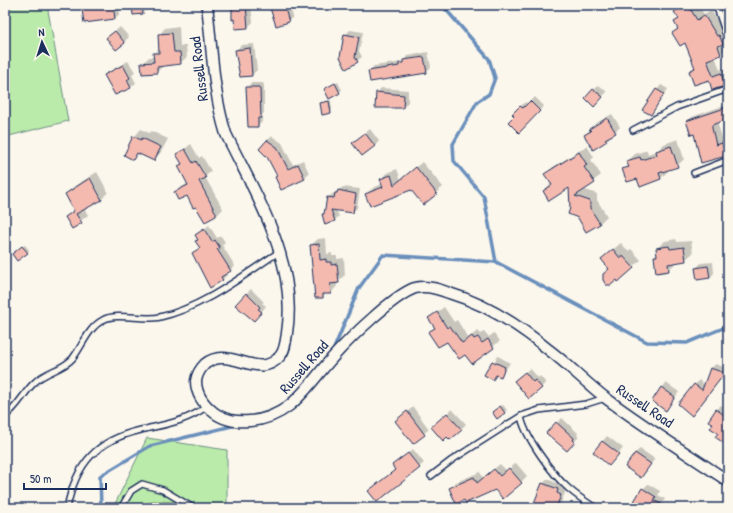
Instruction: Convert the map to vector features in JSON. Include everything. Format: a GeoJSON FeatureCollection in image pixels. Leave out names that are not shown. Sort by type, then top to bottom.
{"type":"FeatureCollection","features":[{"type":"Feature","properties":{"kind":"street","name":"Russell Road"},"geometry":{"type":"LineString","coordinates":[[207,5],[218,104],[222,120],[226,134],[280,251],[287,274],[289,322],[281,355],[272,364],[261,367],[221,357],[208,361],[200,369],[196,380],[199,395],[206,407],[221,417],[235,422],[263,420],[280,413],[294,404],[320,371],[355,334],[405,293],[417,288],[432,288],[461,296],[492,311],[549,349],[605,398],[728,481]]}},
{"type":"Feature","properties":{"kind":"lane"},"geometry":{"type":"LineString","coordinates":[[716,5],[728,40]]}},
{"type":"Feature","properties":{"kind":"lane"},"geometry":{"type":"LineString","coordinates":[[633,130],[677,107],[728,89]]}},
{"type":"Feature","properties":{"kind":"lane"},"geometry":{"type":"LineString","coordinates":[[694,173],[728,160]]}},
{"type":"Feature","properties":{"kind":"lane"},"geometry":{"type":"LineString","coordinates":[[5,416],[17,404],[36,380],[66,365],[94,327],[103,320],[112,317],[144,319],[160,317],[185,309],[212,296],[280,251]]}},
{"type":"Feature","properties":{"kind":"lane"},"geometry":{"type":"LineString","coordinates":[[431,476],[452,460],[521,416],[539,410],[586,404],[605,398]]}},
{"type":"Feature","properties":{"kind":"lane"},"geometry":{"type":"LineString","coordinates":[[67,508],[73,486],[81,470],[100,446],[119,436],[179,422],[196,415],[206,407]]}},
{"type":"Feature","properties":{"kind":"lane"},"geometry":{"type":"LineString","coordinates":[[521,416],[525,432],[567,488],[596,508]]}},
{"type":"Feature","properties":{"kind":"lane"},"geometry":{"type":"LineString","coordinates":[[121,508],[131,491],[142,484],[163,490],[193,508]]}},
{"type":"Feature","properties":{"kind":"green space"},"geometry":{"type":"Polygon","coordinates":[[[5,5],[47,5],[68,121],[5,137],[5,5]]]}},
{"type":"Feature","properties":{"kind":"green space"},"geometry":{"type":"Polygon","coordinates":[[[147,438],[227,450],[227,508],[113,508],[147,438]]]}},
{"type":"Feature","properties":{"kind":"building"},"geometry":{"type":"Polygon","coordinates":[[[96,5],[113,5],[115,19],[84,23],[82,9],[96,7],[96,5]]]}},
{"type":"Feature","properties":{"kind":"building"},"geometry":{"type":"Polygon","coordinates":[[[132,5],[142,5],[143,14],[133,15],[132,5]]]}},
{"type":"Feature","properties":{"kind":"building"},"geometry":{"type":"Polygon","coordinates":[[[232,5],[246,5],[248,28],[235,29],[234,19],[232,20],[232,5]]]}},
{"type":"Feature","properties":{"kind":"building"},"geometry":{"type":"Polygon","coordinates":[[[278,5],[284,5],[289,22],[276,26],[270,8],[278,5]]]}},
{"type":"Feature","properties":{"kind":"building"},"geometry":{"type":"Polygon","coordinates":[[[685,5],[688,5],[697,20],[704,15],[717,36],[719,35],[723,44],[718,46],[721,55],[707,60],[713,76],[721,73],[725,86],[712,90],[709,80],[694,85],[689,71],[695,68],[685,43],[680,46],[672,33],[678,29],[674,22],[679,19],[674,12],[685,5]]]}},
{"type":"Feature","properties":{"kind":"building"},"geometry":{"type":"Polygon","coordinates":[[[115,31],[125,43],[116,50],[106,38],[115,31]]]}},
{"type":"Feature","properties":{"kind":"building"},"geometry":{"type":"Polygon","coordinates":[[[172,33],[174,52],[180,52],[181,64],[157,67],[157,73],[142,74],[141,63],[154,62],[153,53],[159,53],[158,34],[172,33]]]}},
{"type":"Feature","properties":{"kind":"building"},"geometry":{"type":"Polygon","coordinates":[[[344,34],[359,37],[355,57],[358,62],[346,69],[340,57],[344,34]]]}},
{"type":"Feature","properties":{"kind":"building"},"geometry":{"type":"Polygon","coordinates":[[[250,48],[252,76],[240,77],[235,50],[250,48]]]}},
{"type":"Feature","properties":{"kind":"building"},"geometry":{"type":"Polygon","coordinates":[[[424,57],[427,73],[370,82],[368,71],[399,66],[399,63],[403,63],[403,60],[424,57]]]}},
{"type":"Feature","properties":{"kind":"building"},"geometry":{"type":"Polygon","coordinates":[[[123,65],[130,78],[127,80],[131,88],[115,95],[104,75],[123,65]]]}},
{"type":"Feature","properties":{"kind":"building"},"geometry":{"type":"Polygon","coordinates":[[[335,83],[340,93],[329,99],[324,89],[335,83]]]}},
{"type":"Feature","properties":{"kind":"building"},"geometry":{"type":"Polygon","coordinates":[[[246,87],[259,87],[260,89],[261,118],[258,118],[258,127],[248,127],[246,87]]]}},
{"type":"Feature","properties":{"kind":"building"},"geometry":{"type":"Polygon","coordinates":[[[593,89],[603,97],[594,107],[585,98],[593,89]]]}},
{"type":"Feature","properties":{"kind":"building"},"geometry":{"type":"Polygon","coordinates":[[[656,89],[664,94],[651,115],[642,110],[656,89]]]}},
{"type":"Feature","properties":{"kind":"building"},"geometry":{"type":"Polygon","coordinates":[[[376,92],[404,95],[403,108],[375,108],[376,92]]]}},
{"type":"Feature","properties":{"kind":"building"},"geometry":{"type":"Polygon","coordinates":[[[329,101],[331,113],[322,115],[320,103],[329,101]]]}},
{"type":"Feature","properties":{"kind":"building"},"geometry":{"type":"Polygon","coordinates":[[[530,101],[540,111],[519,133],[508,122],[514,116],[512,114],[520,106],[523,108],[530,101]]]}},
{"type":"Feature","properties":{"kind":"building"},"geometry":{"type":"Polygon","coordinates":[[[728,107],[728,119],[712,125],[716,145],[722,143],[726,156],[701,163],[694,134],[691,135],[686,121],[728,107]]]}},
{"type":"Feature","properties":{"kind":"building"},"geometry":{"type":"Polygon","coordinates":[[[607,118],[616,133],[605,139],[607,141],[593,150],[584,135],[591,131],[589,129],[607,118]]]}},
{"type":"Feature","properties":{"kind":"building"},"geometry":{"type":"Polygon","coordinates":[[[365,133],[375,146],[362,156],[352,143],[365,133]]]}},
{"type":"Feature","properties":{"kind":"building"},"geometry":{"type":"Polygon","coordinates":[[[133,136],[141,140],[142,138],[161,147],[154,161],[137,153],[133,160],[124,155],[133,136]]]}},
{"type":"Feature","properties":{"kind":"building"},"geometry":{"type":"Polygon","coordinates":[[[267,140],[277,147],[288,169],[298,164],[305,179],[281,190],[275,177],[277,176],[267,157],[259,149],[267,140]]]}},
{"type":"Feature","properties":{"kind":"building"},"geometry":{"type":"Polygon","coordinates":[[[671,146],[678,167],[659,173],[661,179],[640,187],[637,179],[627,182],[622,169],[629,167],[626,161],[640,157],[641,160],[657,155],[656,151],[671,146]]]}},
{"type":"Feature","properties":{"kind":"building"},"geometry":{"type":"Polygon","coordinates":[[[185,149],[193,163],[196,161],[206,178],[199,181],[216,213],[216,216],[205,222],[196,207],[193,208],[187,196],[178,200],[174,192],[188,185],[178,166],[182,164],[176,154],[185,149]]]}},
{"type":"Feature","properties":{"kind":"building"},"geometry":{"type":"Polygon","coordinates":[[[579,152],[587,165],[584,167],[595,183],[575,196],[590,201],[590,208],[600,224],[586,232],[578,218],[568,214],[570,208],[569,188],[549,201],[543,191],[552,185],[544,174],[579,152]]]}},
{"type":"Feature","properties":{"kind":"building"},"geometry":{"type":"Polygon","coordinates":[[[416,167],[437,194],[423,205],[411,190],[370,206],[365,194],[383,187],[380,179],[391,175],[394,185],[416,167]]]}},
{"type":"Feature","properties":{"kind":"building"},"geometry":{"type":"Polygon","coordinates":[[[90,178],[102,200],[76,214],[82,223],[72,229],[65,217],[74,211],[65,194],[90,178]]]}},
{"type":"Feature","properties":{"kind":"building"},"geometry":{"type":"Polygon","coordinates":[[[338,190],[356,194],[353,213],[331,210],[335,221],[325,225],[322,214],[324,214],[327,197],[334,198],[335,193],[337,193],[338,190]]]}},
{"type":"Feature","properties":{"kind":"building"},"geometry":{"type":"Polygon","coordinates":[[[204,229],[212,242],[215,240],[220,248],[217,249],[231,271],[221,277],[223,280],[210,288],[192,253],[200,248],[195,241],[198,240],[195,235],[204,229]]]}},
{"type":"Feature","properties":{"kind":"building"},"geometry":{"type":"Polygon","coordinates":[[[319,244],[320,260],[326,259],[326,262],[331,262],[331,265],[337,264],[339,283],[330,284],[331,294],[323,294],[323,298],[315,298],[310,245],[319,244]]]}},
{"type":"Feature","properties":{"kind":"building"},"geometry":{"type":"Polygon","coordinates":[[[22,246],[28,253],[17,261],[12,254],[22,246]]]}},
{"type":"Feature","properties":{"kind":"building"},"geometry":{"type":"Polygon","coordinates":[[[669,246],[670,249],[684,247],[686,261],[668,264],[669,271],[656,273],[654,256],[657,256],[656,248],[669,246]]]}},
{"type":"Feature","properties":{"kind":"building"},"geometry":{"type":"Polygon","coordinates":[[[613,249],[620,258],[623,256],[634,268],[618,282],[617,280],[611,285],[606,285],[603,280],[603,274],[609,269],[601,259],[613,249]]]}},
{"type":"Feature","properties":{"kind":"building"},"geometry":{"type":"Polygon","coordinates":[[[708,266],[710,278],[697,280],[695,268],[708,266]]]}},
{"type":"Feature","properties":{"kind":"building"},"geometry":{"type":"Polygon","coordinates":[[[246,293],[260,307],[258,309],[262,312],[254,321],[235,305],[246,293]]]}},
{"type":"Feature","properties":{"kind":"building"},"geometry":{"type":"Polygon","coordinates":[[[437,312],[447,328],[450,326],[462,343],[472,336],[474,339],[478,337],[482,343],[488,339],[494,348],[472,364],[465,355],[459,359],[447,342],[438,347],[428,332],[435,328],[428,318],[437,312]]]}},
{"type":"Feature","properties":{"kind":"building"},"geometry":{"type":"Polygon","coordinates":[[[492,361],[505,367],[501,377],[496,375],[493,380],[484,375],[492,361]]]}},
{"type":"Feature","properties":{"kind":"building"},"geometry":{"type":"Polygon","coordinates":[[[710,368],[725,373],[692,416],[678,404],[694,384],[702,390],[710,368]]]}},
{"type":"Feature","properties":{"kind":"building"},"geometry":{"type":"Polygon","coordinates":[[[525,372],[533,382],[535,380],[542,388],[529,399],[514,381],[525,372]]]}},
{"type":"Feature","properties":{"kind":"building"},"geometry":{"type":"Polygon","coordinates":[[[661,387],[675,397],[666,411],[652,401],[661,387]]]}},
{"type":"Feature","properties":{"kind":"building"},"geometry":{"type":"Polygon","coordinates":[[[500,406],[505,413],[497,419],[492,412],[500,406]]]}},
{"type":"Feature","properties":{"kind":"building"},"geometry":{"type":"Polygon","coordinates":[[[716,409],[728,418],[728,446],[715,437],[718,433],[710,428],[713,424],[708,421],[716,409]]]}},
{"type":"Feature","properties":{"kind":"building"},"geometry":{"type":"Polygon","coordinates":[[[407,411],[425,435],[413,444],[395,421],[407,411]]]}},
{"type":"Feature","properties":{"kind":"building"},"geometry":{"type":"Polygon","coordinates":[[[447,413],[462,430],[450,440],[447,437],[443,441],[431,427],[447,413]]]}},
{"type":"Feature","properties":{"kind":"building"},"geometry":{"type":"Polygon","coordinates":[[[556,422],[574,438],[573,440],[575,442],[567,451],[546,433],[556,422]]]}},
{"type":"Feature","properties":{"kind":"building"},"geometry":{"type":"Polygon","coordinates":[[[602,441],[619,454],[609,466],[593,452],[602,441]]]}},
{"type":"Feature","properties":{"kind":"building"},"geometry":{"type":"Polygon","coordinates":[[[408,453],[420,468],[377,502],[368,491],[395,470],[392,465],[408,453]]]}},
{"type":"Feature","properties":{"kind":"building"},"geometry":{"type":"Polygon","coordinates":[[[635,453],[651,464],[641,478],[625,467],[635,453]]]}},
{"type":"Feature","properties":{"kind":"building"},"geometry":{"type":"Polygon","coordinates":[[[509,468],[522,483],[503,499],[495,490],[466,503],[464,500],[456,504],[449,488],[474,477],[477,483],[494,469],[500,476],[509,468]]]}},
{"type":"Feature","properties":{"kind":"building"},"geometry":{"type":"Polygon","coordinates":[[[542,483],[558,489],[557,493],[561,495],[556,508],[544,504],[542,508],[532,508],[542,483]]]}},
{"type":"Feature","properties":{"kind":"building"},"geometry":{"type":"Polygon","coordinates":[[[642,488],[656,497],[654,500],[667,508],[630,508],[642,488]]]}},
{"type":"Feature","properties":{"kind":"waterway"},"geometry":{"type":"LineString","coordinates":[[442,5],[489,59],[495,78],[489,94],[477,102],[453,144],[454,161],[484,197],[496,262]]}},
{"type":"Feature","properties":{"kind":"waterway"},"geometry":{"type":"LineString","coordinates":[[333,351],[359,288],[383,255],[496,262],[647,342],[687,343],[728,326]]}},
{"type":"Feature","properties":{"kind":"waterway"},"geometry":{"type":"LineString","coordinates":[[101,508],[100,476],[150,446],[236,425]]}}]}
